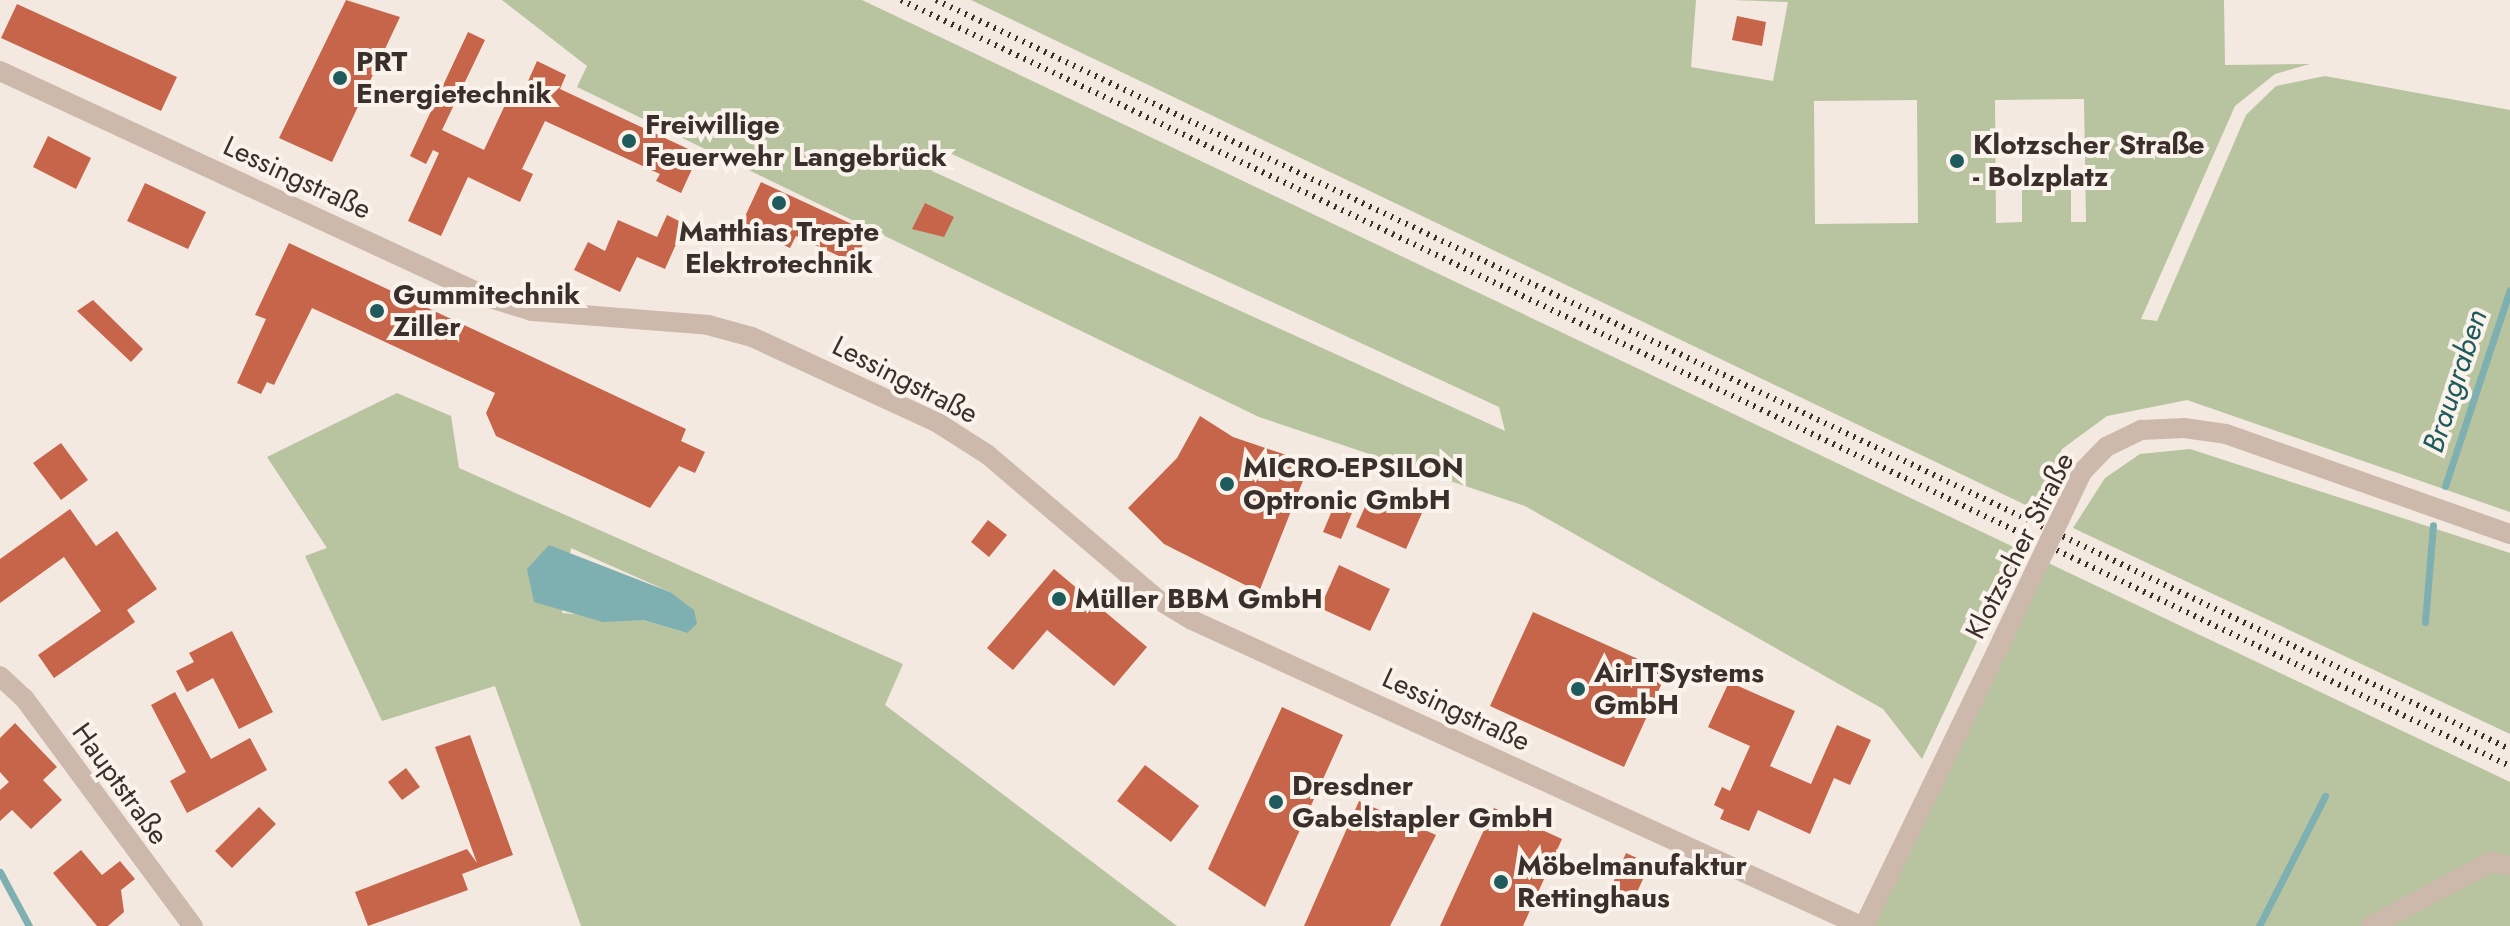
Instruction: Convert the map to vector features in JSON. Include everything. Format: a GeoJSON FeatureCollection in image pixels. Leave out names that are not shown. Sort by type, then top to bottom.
{"type":"FeatureCollection","features":[{"type":"Feature","properties":{"kind":"street","name":"Lessingstraße"},"geometry":{"type":"LineString","coordinates":[[0,71],[490,298],[532,311],[708,325],[752,337],[979,449],[1157,599],[1192,620],[1863,926]]}},
{"type":"Feature","properties":{"kind":"street","name":"Klotzscher Straße"},"geometry":{"type":"LineString","coordinates":[[1863,926],[2082,472],[2106,447],[2141,430],[2226,434],[2510,534]]}},
{"type":"Feature","properties":{"kind":"street","name":"Hauptstraße"},"geometry":{"type":"LineString","coordinates":[[0,676],[24,698],[193,926]]}},
{"type":"Feature","properties":{"kind":"street"},"geometry":{"type":"LineString","coordinates":[[2371,926],[2491,862],[2510,866]]}},
{"type":"Feature","properties":{"kind":"green space"},"geometry":{"type":"Polygon","coordinates":[[[502,0],[862,0],[2020,550],[1922,759],[1883,709],[1525,506],[1259,417],[577,87],[587,66],[502,0]],[[941,149],[932,171],[1505,431],[1499,407],[941,149]]]}},
{"type":"Feature","properties":{"kind":"green space"},"geometry":{"type":"Polygon","coordinates":[[[971,0],[1696,0],[1691,67],[1773,81],[1788,2],[1732,0],[2224,0],[2225,65],[2310,64],[2275,74],[2235,106],[2141,319],[2157,321],[2246,115],[2276,86],[2325,76],[2510,110],[2510,512],[2187,400],[2107,416],[2062,449],[2034,509],[971,0]],[[2084,99],[1995,100],[1996,223],[2022,222],[2022,186],[2071,185],[2071,222],[2086,222],[2084,99]],[[1917,100],[1814,101],[1815,224],[1918,223],[1917,100]]]}},
{"type":"Feature","properties":{"kind":"green space"},"geometry":{"type":"Polygon","coordinates":[[[397,393],[451,416],[459,468],[903,664],[885,705],[1177,926],[581,926],[495,686],[382,721],[305,556],[327,548],[267,457],[397,393]],[[571,548],[562,613],[643,620],[687,633],[670,592],[571,548]]]}},
{"type":"Feature","properties":{"kind":"green space"},"geometry":{"type":"Polygon","coordinates":[[[2190,449],[2510,553],[2510,734],[2073,528],[2105,478],[2140,454],[2190,449]]]}},
{"type":"Feature","properties":{"kind":"green space"},"geometry":{"type":"Polygon","coordinates":[[[2044,561],[2510,782],[2510,926],[1870,926],[2044,561]]]}},
{"type":"Feature","properties":{"kind":"water"},"geometry":{"type":"Polygon","coordinates":[[[549,545],[670,592],[694,610],[697,624],[687,633],[643,620],[603,622],[534,602],[527,569],[549,545]]]}},
{"type":"Feature","properties":{"kind":"building","name":"PRT Energietechnik"},"geometry":{"type":"Polygon","coordinates":[[[346,0],[400,17],[332,162],[279,138],[346,0]]]}},
{"type":"Feature","properties":{"kind":"building"},"geometry":{"type":"Polygon","coordinates":[[[17,4],[177,77],[161,111],[1,38],[17,4]]]}},
{"type":"Feature","properties":{"kind":"building"},"geometry":{"type":"Polygon","coordinates":[[[1737,16],[1766,22],[1762,46],[1732,40],[1737,16]]]}},
{"type":"Feature","properties":{"kind":"building"},"geometry":{"type":"Polygon","coordinates":[[[468,32],[485,40],[442,130],[484,150],[511,92],[521,97],[537,61],[566,75],[560,89],[699,154],[681,193],[656,181],[660,174],[545,121],[522,169],[533,174],[520,202],[468,177],[441,236],[408,221],[439,153],[433,150],[426,164],[410,156],[468,32]]]}},
{"type":"Feature","properties":{"kind":"building"},"geometry":{"type":"Polygon","coordinates":[[[48,136],[91,158],[76,189],[33,167],[48,136]]]}},
{"type":"Feature","properties":{"kind":"building","name":"Matthias Trepte Elektrotechnik"},"geometry":{"type":"Polygon","coordinates":[[[761,182],[869,232],[854,263],[796,236],[790,248],[741,225],[761,182]]]}},
{"type":"Feature","properties":{"kind":"building"},"geometry":{"type":"Polygon","coordinates":[[[145,183],[206,212],[188,249],[127,221],[145,183]]]}},
{"type":"Feature","properties":{"kind":"building"},"geometry":{"type":"Polygon","coordinates":[[[925,203],[954,217],[944,237],[912,229],[925,203]]]}},
{"type":"Feature","properties":{"kind":"building"},"geometry":{"type":"Polygon","coordinates":[[[667,215],[685,224],[665,269],[637,257],[620,292],[574,270],[588,242],[605,251],[618,220],[657,237],[667,215]]]}},
{"type":"Feature","properties":{"kind":"building"},"geometry":{"type":"Polygon","coordinates":[[[289,243],[686,429],[681,441],[705,452],[695,473],[679,466],[650,508],[496,436],[486,413],[495,393],[312,308],[274,385],[267,382],[261,394],[237,383],[266,319],[255,315],[289,243]]]}},
{"type":"Feature","properties":{"kind":"building"},"geometry":{"type":"Polygon","coordinates":[[[93,300],[143,349],[131,362],[77,311],[93,300]]]}},
{"type":"Feature","properties":{"kind":"building","name":"MICRO-EPSILON Optronic GmbH"},"geometry":{"type":"Polygon","coordinates":[[[1200,416],[1233,437],[1310,463],[1259,592],[1164,544],[1128,508],[1177,458],[1200,416]]]}},
{"type":"Feature","properties":{"kind":"building"},"geometry":{"type":"Polygon","coordinates":[[[61,443],[88,480],[61,500],[33,463],[61,443]]]}},
{"type":"Feature","properties":{"kind":"building"},"geometry":{"type":"Polygon","coordinates":[[[1372,491],[1422,513],[1406,549],[1356,527],[1372,491]]]}},
{"type":"Feature","properties":{"kind":"building"},"geometry":{"type":"Polygon","coordinates":[[[1336,501],[1354,508],[1341,539],[1323,532],[1336,501]]]}},
{"type":"Feature","properties":{"kind":"building"},"geometry":{"type":"Polygon","coordinates":[[[70,509],[96,546],[117,531],[157,589],[127,610],[135,622],[54,678],[38,655],[101,611],[64,557],[0,603],[0,559],[70,509]]]}},
{"type":"Feature","properties":{"kind":"building"},"geometry":{"type":"Polygon","coordinates":[[[988,520],[1007,535],[989,557],[971,542],[988,520]]]}},
{"type":"Feature","properties":{"kind":"building"},"geometry":{"type":"Polygon","coordinates":[[[1339,565],[1390,589],[1370,631],[1320,608],[1339,565]]]}},
{"type":"Feature","properties":{"kind":"building","name":"Müller BBM GmbH"},"geometry":{"type":"Polygon","coordinates":[[[1054,569],[1147,647],[1114,686],[1047,630],[1013,670],[987,648],[1054,569]]]}},
{"type":"Feature","properties":{"kind":"building","name":"AirITSystems GmbH"},"geometry":{"type":"Polygon","coordinates":[[[1533,612],[1667,672],[1624,767],[1490,706],[1533,612]]]}},
{"type":"Feature","properties":{"kind":"building"},"geometry":{"type":"Polygon","coordinates":[[[232,631],[273,712],[239,729],[213,678],[187,692],[176,671],[194,662],[189,653],[232,631]]]}},
{"type":"Feature","properties":{"kind":"building"},"geometry":{"type":"Polygon","coordinates":[[[1729,682],[1795,711],[1770,766],[1811,784],[1837,725],[1871,740],[1850,785],[1834,778],[1810,834],[1758,810],[1749,831],[1720,819],[1724,810],[1714,805],[1722,787],[1730,791],[1750,746],[1708,727],[1729,682]]]}},
{"type":"Feature","properties":{"kind":"building"},"geometry":{"type":"Polygon","coordinates":[[[175,692],[211,759],[250,738],[267,770],[187,813],[170,781],[186,772],[151,705],[175,692]]]}},
{"type":"Feature","properties":{"kind":"building","name":"Dresdner Gabelstapler GmbH"},"geometry":{"type":"Polygon","coordinates":[[[1282,707],[1343,735],[1265,907],[1208,869],[1282,707]]]}},
{"type":"Feature","properties":{"kind":"building"},"geometry":{"type":"Polygon","coordinates":[[[15,723],[57,767],[43,780],[62,800],[31,829],[12,810],[0,821],[0,790],[9,782],[0,772],[0,738],[15,723]]]}},
{"type":"Feature","properties":{"kind":"building"},"geometry":{"type":"Polygon","coordinates":[[[470,735],[513,855],[462,874],[468,890],[368,926],[355,892],[467,849],[477,863],[435,747],[470,735]]]}},
{"type":"Feature","properties":{"kind":"building"},"geometry":{"type":"Polygon","coordinates":[[[1145,765],[1199,806],[1171,842],[1117,801],[1145,765]]]}},
{"type":"Feature","properties":{"kind":"building"},"geometry":{"type":"Polygon","coordinates":[[[406,768],[420,787],[402,800],[388,782],[406,768]]]}},
{"type":"Feature","properties":{"kind":"building"},"geometry":{"type":"Polygon","coordinates":[[[1359,801],[1436,835],[1390,926],[1304,926],[1359,801]]]}},
{"type":"Feature","properties":{"kind":"building"},"geometry":{"type":"Polygon","coordinates":[[[259,807],[276,824],[232,868],[215,851],[259,807]]]}},
{"type":"Feature","properties":{"kind":"building","name":"Möbelmanufaktur Rettinghaus"},"geometry":{"type":"Polygon","coordinates":[[[1494,808],[1562,839],[1523,926],[1440,926],[1494,808]]]}},
{"type":"Feature","properties":{"kind":"building"},"geometry":{"type":"Polygon","coordinates":[[[81,850],[102,875],[120,861],[135,879],[121,890],[124,912],[108,926],[97,926],[53,873],[81,850]]]}},
{"type":"Feature","properties":{"kind":"building"},"geometry":{"type":"Polygon","coordinates":[[[1626,853],[1650,864],[1632,903],[1609,892],[1626,853]]]}},
{"type":"Feature","properties":{"kind":"waterway","name":"Braugraben"},"geometry":{"type":"LineString","coordinates":[[2445,486],[2510,290]]}},
{"type":"Feature","properties":{"kind":"waterway","name":"Braugraben"},"geometry":{"type":"LineString","coordinates":[[2425,622],[2433,525]]}},
{"type":"Feature","properties":{"kind":"waterway","name":"Braugraben"},"geometry":{"type":"LineString","coordinates":[[2259,926],[2325,796]]}},
{"type":"Feature","properties":{"kind":"waterway"},"geometry":{"type":"LineString","coordinates":[[0,872],[29,926]]}},
{"type":"Feature","properties":{"kind":"railway"},"geometry":{"type":"LineString","coordinates":[[901,0],[2510,766]]}},
{"type":"Feature","properties":{"kind":"railway"},"geometry":{"type":"LineString","coordinates":[[936,0],[2510,749]]}},
{"type":"Feature","properties":{"kind":"place","name":"PRT Energietechnik"},"geometry":{"type":"Point","coordinates":[340,78]}},
{"type":"Feature","properties":{"kind":"place","name":"Freiwillige Feuerwehr Langebrück"},"geometry":{"type":"Point","coordinates":[629,141]}},
{"type":"Feature","properties":{"kind":"place","name":"Klotzscher Straße - Bolzplatz"},"geometry":{"type":"Point","coordinates":[1957,161]}},
{"type":"Feature","properties":{"kind":"place","name":"Matthias Trepte Elektrotechnik"},"geometry":{"type":"Point","coordinates":[779,203]}},
{"type":"Feature","properties":{"kind":"place","name":"Gummitechnik Ziller"},"geometry":{"type":"Point","coordinates":[377,311]}},
{"type":"Feature","properties":{"kind":"place","name":"MICRO-EPSILON Optronic GmbH"},"geometry":{"type":"Point","coordinates":[1227,484]}},
{"type":"Feature","properties":{"kind":"place","name":"Müller BBM GmbH"},"geometry":{"type":"Point","coordinates":[1059,599]}},
{"type":"Feature","properties":{"kind":"place","name":"AirITSystems GmbH"},"geometry":{"type":"Point","coordinates":[1578,689]}},
{"type":"Feature","properties":{"kind":"place","name":"Dresdner Gabelstapler GmbH"},"geometry":{"type":"Point","coordinates":[1276,802]}},
{"type":"Feature","properties":{"kind":"place","name":"Möbelmanufaktur Rettinghaus"},"geometry":{"type":"Point","coordinates":[1501,882]}}]}
